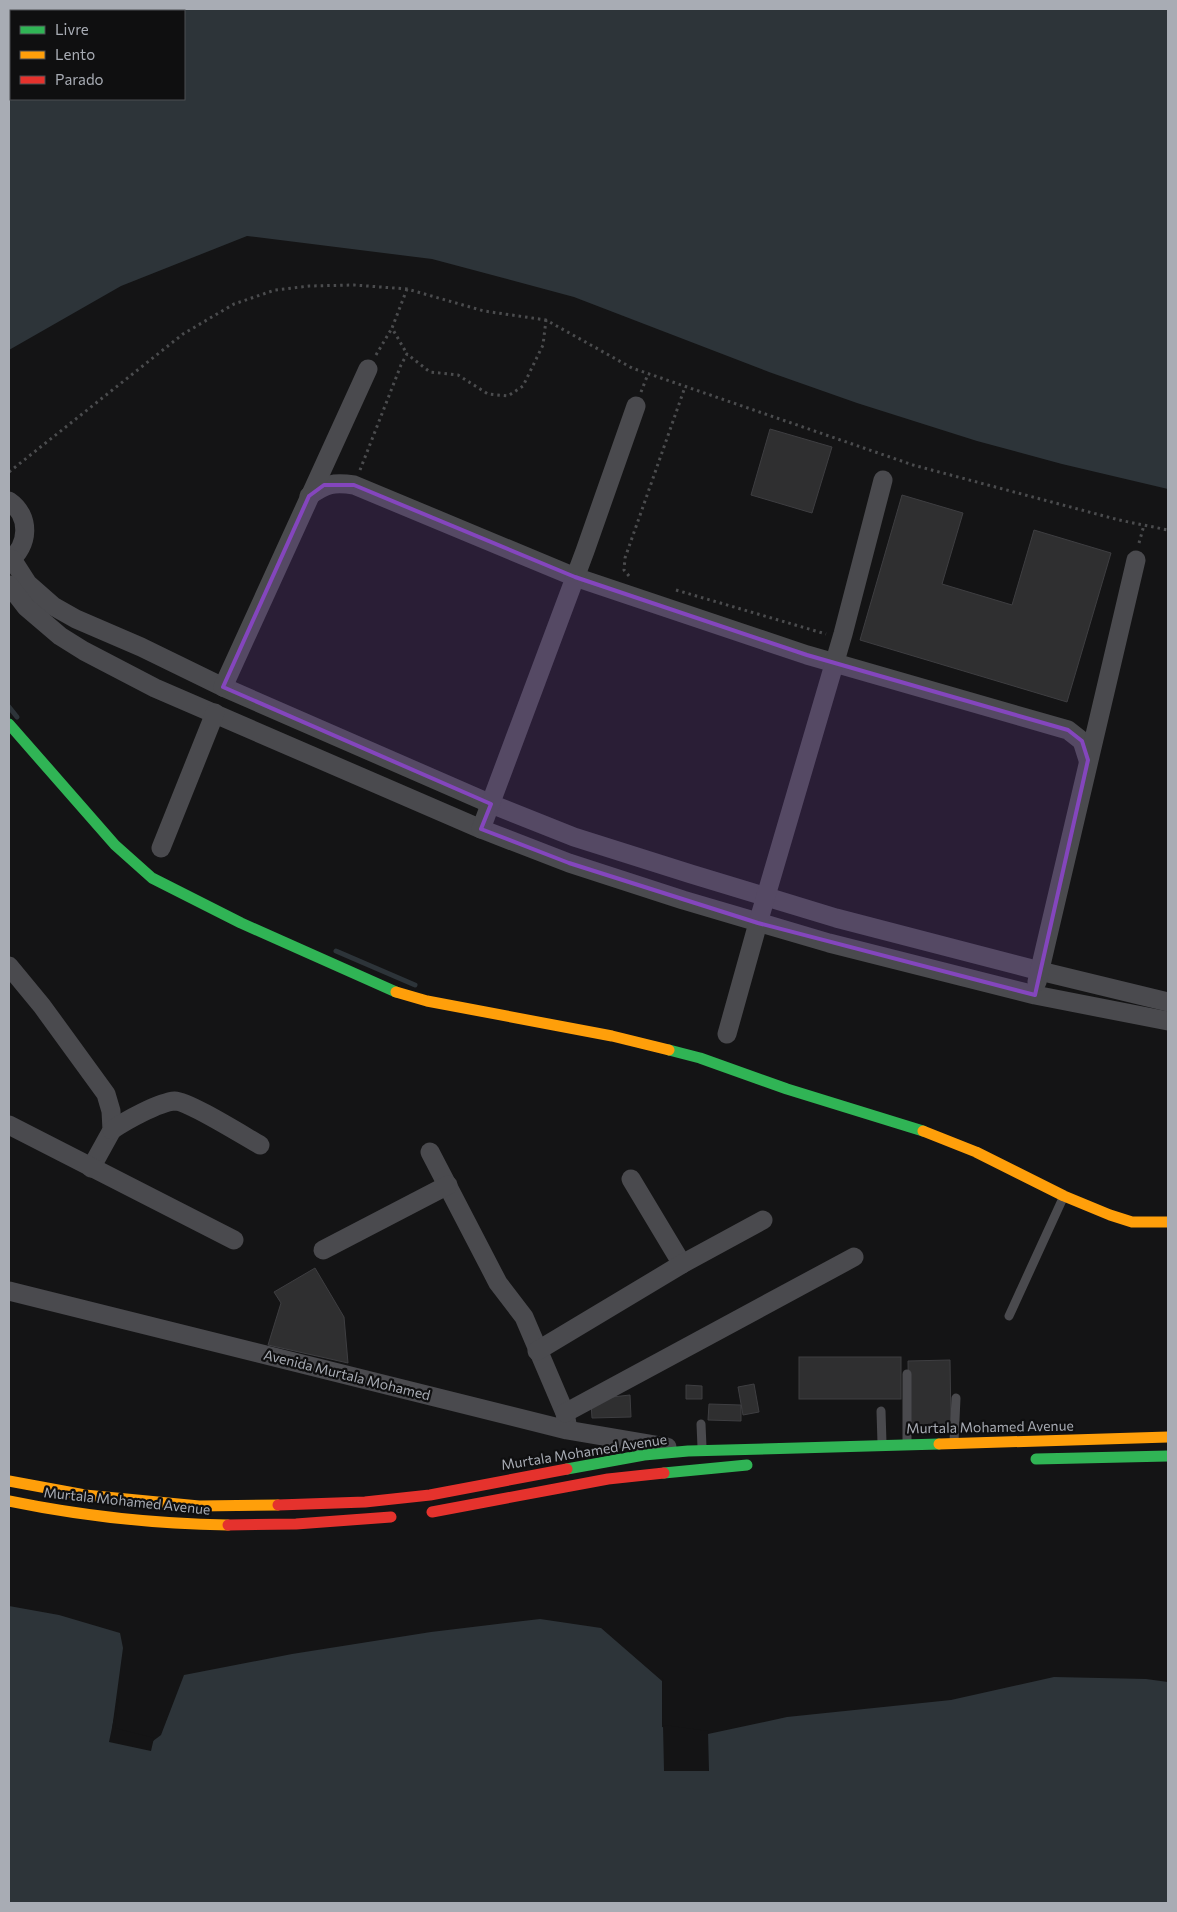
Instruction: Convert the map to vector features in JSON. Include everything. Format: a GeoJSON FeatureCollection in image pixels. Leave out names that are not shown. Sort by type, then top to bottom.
{"type":"FeatureCollection","features":[{"type":"Feature","properties":{"kind":"street"},"geometry":{"type":"LineString","coordinates":[[223,687],[368,369]]}},
{"type":"Feature","properties":{"kind":"street"},"geometry":{"type":"LineString","coordinates":[[481,829],[575,577],[636,406]]}},
{"type":"Feature","properties":{"kind":"street"},"geometry":{"type":"LineString","coordinates":[[727,1034],[841,639],[882,480]]}},
{"type":"Feature","properties":{"kind":"street"},"geometry":{"type":"LineString","coordinates":[[309,496],[324,485],[339,483],[354,485],[575,577],[834,663],[1068,730],[1082,741],[1088,760]]}},
{"type":"Feature","properties":{"kind":"street"},"geometry":{"type":"LineString","coordinates":[[9,501],[19,511],[24,522],[25,534],[22,546],[10,560],[28,584],[53,606],[76,619],[141,647],[223,687],[491,804],[574,836],[836,918],[1040,972],[1168,1002]]}},
{"type":"Feature","properties":{"kind":"street"},"geometry":{"type":"LineString","coordinates":[[1035,995],[1088,760],[1136,560]]}},
{"type":"Feature","properties":{"kind":"street"},"geometry":{"type":"LineString","coordinates":[[9,585],[26,606],[44,623],[76,646],[155,688],[481,829],[569,863],[758,923],[829,943],[1035,995],[1168,1021]]}},
{"type":"Feature","properties":{"kind":"street"},"geometry":{"type":"LineString","coordinates":[[161,848],[215,713]]}},
{"type":"Feature","properties":{"kind":"street"},"geometry":{"type":"LineString","coordinates":[[9,724],[114,845],[152,878],[189,898],[402,995],[427,1002],[612,1036],[700,1058],[787,1089],[926,1132],[976,1152],[1064,1196],[1110,1215],[1132,1222],[1168,1222]]}},
{"type":"Feature","properties":{"kind":"street"},"geometry":{"type":"LineString","coordinates":[[9,966],[42,1006],[106,1094],[111,1111],[112,1130]]}},
{"type":"Feature","properties":{"kind":"street"},"geometry":{"type":"LineString","coordinates":[[91,1168],[112,1130],[122,1123],[163,1103],[176,1101],[190,1105],[260,1145]]}},
{"type":"Feature","properties":{"kind":"street"},"geometry":{"type":"LineString","coordinates":[[9,1125],[234,1240]]}},
{"type":"Feature","properties":{"kind":"street"},"geometry":{"type":"LineString","coordinates":[[430,1152],[498,1283],[524,1317],[566,1421],[854,1257]]}},
{"type":"Feature","properties":{"kind":"street"},"geometry":{"type":"LineString","coordinates":[[631,1179],[682,1264]]}},
{"type":"Feature","properties":{"kind":"street"},"geometry":{"type":"LineString","coordinates":[[323,1250],[448,1185]]}},
{"type":"Feature","properties":{"kind":"street"},"geometry":{"type":"LineString","coordinates":[[537,1351],[682,1264],[763,1220]]}},
{"type":"Feature","properties":{"kind":"street","name":"Avenida Murtala Mohamed"},"geometry":{"type":"LineString","coordinates":[[9,1290],[695,1450]]}},
{"type":"Feature","properties":{"kind":"street","name":"Murtala Mohamed Avenue"},"geometry":{"type":"LineString","coordinates":[[9,1482],[85,1495],[199,1506],[316,1504],[365,1502],[430,1495],[644,1454],[695,1450],[1168,1437]]}},
{"type":"Feature","properties":{"kind":"street"},"geometry":{"type":"LineString","coordinates":[[1027,1460],[1168,1456]]}},
{"type":"Feature","properties":{"kind":"street"},"geometry":{"type":"LineString","coordinates":[[424,1513],[608,1480],[680,1471],[757,1465]]}},
{"type":"Feature","properties":{"kind":"street","name":"Murtala Mohamed Avenue"},"geometry":{"type":"LineString","coordinates":[[9,1501],[93,1515],[211,1525],[260,1526],[304,1524],[359,1521],[406,1515]]}},
{"type":"Feature","properties":{"kind":"lane"},"geometry":{"type":"LineString","coordinates":[[1009,1316],[1064,1196]]}},
{"type":"Feature","properties":{"kind":"lane"},"geometry":{"type":"LineString","coordinates":[[907,1374],[907,1444]]}},
{"type":"Feature","properties":{"kind":"lane"},"geometry":{"type":"LineString","coordinates":[[954,1444],[956,1398]]}},
{"type":"Feature","properties":{"kind":"lane"},"geometry":{"type":"LineString","coordinates":[[881,1411],[882,1445]]}},
{"type":"Feature","properties":{"kind":"lane"},"geometry":{"type":"LineString","coordinates":[[695,1450],[701,1424]]}},
{"type":"Feature","properties":{"kind":"path"},"geometry":{"type":"LineString","coordinates":[[9,472],[183,334],[234,304],[275,290],[309,286],[354,285],[407,289],[484,311],[546,320],[632,368],[913,465],[1119,520],[1168,530]]}},
{"type":"Feature","properties":{"kind":"path"},"geometry":{"type":"LineString","coordinates":[[368,369],[392,328],[407,289]]}},
{"type":"Feature","properties":{"kind":"path"},"geometry":{"type":"LineString","coordinates":[[392,328],[407,354],[430,372],[458,375],[488,394],[508,396],[522,386],[543,345],[546,320]]}},
{"type":"Feature","properties":{"kind":"path"},"geometry":{"type":"LineString","coordinates":[[354,485],[407,354]]}},
{"type":"Feature","properties":{"kind":"path"},"geometry":{"type":"LineString","coordinates":[[630,577],[624,570],[625,558],[685,387]]}},
{"type":"Feature","properties":{"kind":"path"},"geometry":{"type":"LineString","coordinates":[[669,588],[841,639]]}},
{"type":"Feature","properties":{"kind":"highlighted area"},"geometry":{"type":"Polygon","coordinates":[[[324,485],[354,485],[575,577],[807,655],[1068,730],[1082,741],[1088,760],[1035,995],[758,923],[569,863],[481,829],[491,804],[223,687],[309,496],[324,485]]]}},
{"type":"Feature","properties":{"kind":"shaded area"},"geometry":{"type":"Polygon","coordinates":[[[9,9],[1168,9],[1168,489],[1062,464],[977,441],[857,403],[769,372],[574,297],[432,259],[247,236],[121,286],[9,350],[9,9]]]}},
{"type":"Feature","properties":{"kind":"shaded area"},"geometry":{"type":"Polygon","coordinates":[[[9,1606],[59,1615],[120,1633],[123,1648],[112,1729],[153,1741],[161,1735],[184,1675],[292,1654],[431,1632],[540,1619],[601,1628],[662,1681],[662,1727],[708,1734],[787,1717],[951,1700],[1054,1677],[1146,1679],[1168,1682],[1168,1903],[9,1903],[9,1606]]]}},
{"type":"Feature","properties":{"kind":"pier"},"geometry":{"type":"Polygon","coordinates":[[[662,1678],[664,1681],[664,1725],[708,1731],[709,1771],[664,1771],[662,1678]]]}},
{"type":"Feature","properties":{"kind":"pier"},"geometry":{"type":"Polygon","coordinates":[[[119,1694],[115,1728],[154,1738],[151,1751],[109,1742],[119,1694]]]}},
{"type":"Feature","properties":{"kind":"building"},"geometry":{"type":"Polygon","coordinates":[[[770,429],[832,447],[812,513],[751,495],[770,429]]]}},
{"type":"Feature","properties":{"kind":"building"},"geometry":{"type":"Polygon","coordinates":[[[902,495],[963,513],[942,584],[1012,605],[1034,530],[1111,553],[1067,702],[860,640],[902,495]]]}},
{"type":"Feature","properties":{"kind":"building"},"geometry":{"type":"Polygon","coordinates":[[[315,1268],[344,1317],[348,1363],[268,1345],[281,1303],[274,1292],[315,1268]]]}},
{"type":"Feature","properties":{"kind":"building"},"geometry":{"type":"Polygon","coordinates":[[[799,1357],[901,1357],[901,1399],[799,1399],[799,1357]]]}},
{"type":"Feature","properties":{"kind":"building"},"geometry":{"type":"Polygon","coordinates":[[[950,1360],[951,1426],[909,1426],[908,1361],[950,1360]]]}},
{"type":"Feature","properties":{"kind":"building"},"geometry":{"type":"Polygon","coordinates":[[[754,1384],[759,1412],[743,1415],[738,1387],[754,1384]]]}},
{"type":"Feature","properties":{"kind":"building"},"geometry":{"type":"Polygon","coordinates":[[[686,1385],[702,1386],[702,1399],[686,1399],[686,1385]]]}},
{"type":"Feature","properties":{"kind":"building"},"geometry":{"type":"Polygon","coordinates":[[[630,1395],[631,1417],[592,1418],[591,1403],[612,1397],[630,1395]]]}},
{"type":"Feature","properties":{"kind":"building"},"geometry":{"type":"Polygon","coordinates":[[[709,1404],[741,1405],[741,1421],[708,1420],[709,1404]]]}},
{"type":"Feature","properties":{"kind":"waterway"},"geometry":{"type":"LineString","coordinates":[[9,707],[17,717]]}},
{"type":"Feature","properties":{"kind":"waterway"},"geometry":{"type":"LineString","coordinates":[[336,951],[415,985]]}},
{"type":"Feature","properties":{"kind":"traffic: fast"},"geometry":{"type":"LineString","coordinates":[[9,724],[115,845],[152,878],[241,923],[396,992]]}},
{"type":"Feature","properties":{"kind":"traffic: fast"},"geometry":{"type":"LineString","coordinates":[[669,1050],[700,1058],[787,1089],[923,1131]]}},
{"type":"Feature","properties":{"kind":"traffic: fast"},"geometry":{"type":"LineString","coordinates":[[567,1469],[644,1455],[688,1451],[939,1444]]}},
{"type":"Feature","properties":{"kind":"traffic: fast"},"geometry":{"type":"LineString","coordinates":[[1036,1459],[1168,1456]]}},
{"type":"Feature","properties":{"kind":"traffic: fast"},"geometry":{"type":"LineString","coordinates":[[664,1473],[747,1465]]}},
{"type":"Feature","properties":{"kind":"traffic: slow"},"geometry":{"type":"LineString","coordinates":[[396,992],[427,1001],[612,1036],[669,1050]]}},
{"type":"Feature","properties":{"kind":"traffic: slow"},"geometry":{"type":"LineString","coordinates":[[923,1131],[976,1152],[1064,1196],[1110,1215],[1132,1222],[1168,1222]]}},
{"type":"Feature","properties":{"kind":"traffic: slow"},"geometry":{"type":"LineString","coordinates":[[939,1444],[1168,1437]]}},
{"type":"Feature","properties":{"kind":"traffic: slow"},"geometry":{"type":"LineString","coordinates":[[9,1481],[85,1495],[199,1506],[278,1505]]}},
{"type":"Feature","properties":{"kind":"traffic: slow"},"geometry":{"type":"LineString","coordinates":[[9,1501],[118,1518],[228,1525]]}},
{"type":"Feature","properties":{"kind":"traffic: jam"},"geometry":{"type":"LineString","coordinates":[[278,1505],[365,1502],[430,1495],[567,1469]]}},
{"type":"Feature","properties":{"kind":"traffic: jam"},"geometry":{"type":"LineString","coordinates":[[432,1512],[608,1479],[664,1473]]}},
{"type":"Feature","properties":{"kind":"traffic: jam"},"geometry":{"type":"LineString","coordinates":[[228,1525],[296,1524],[391,1517]]}}]}
